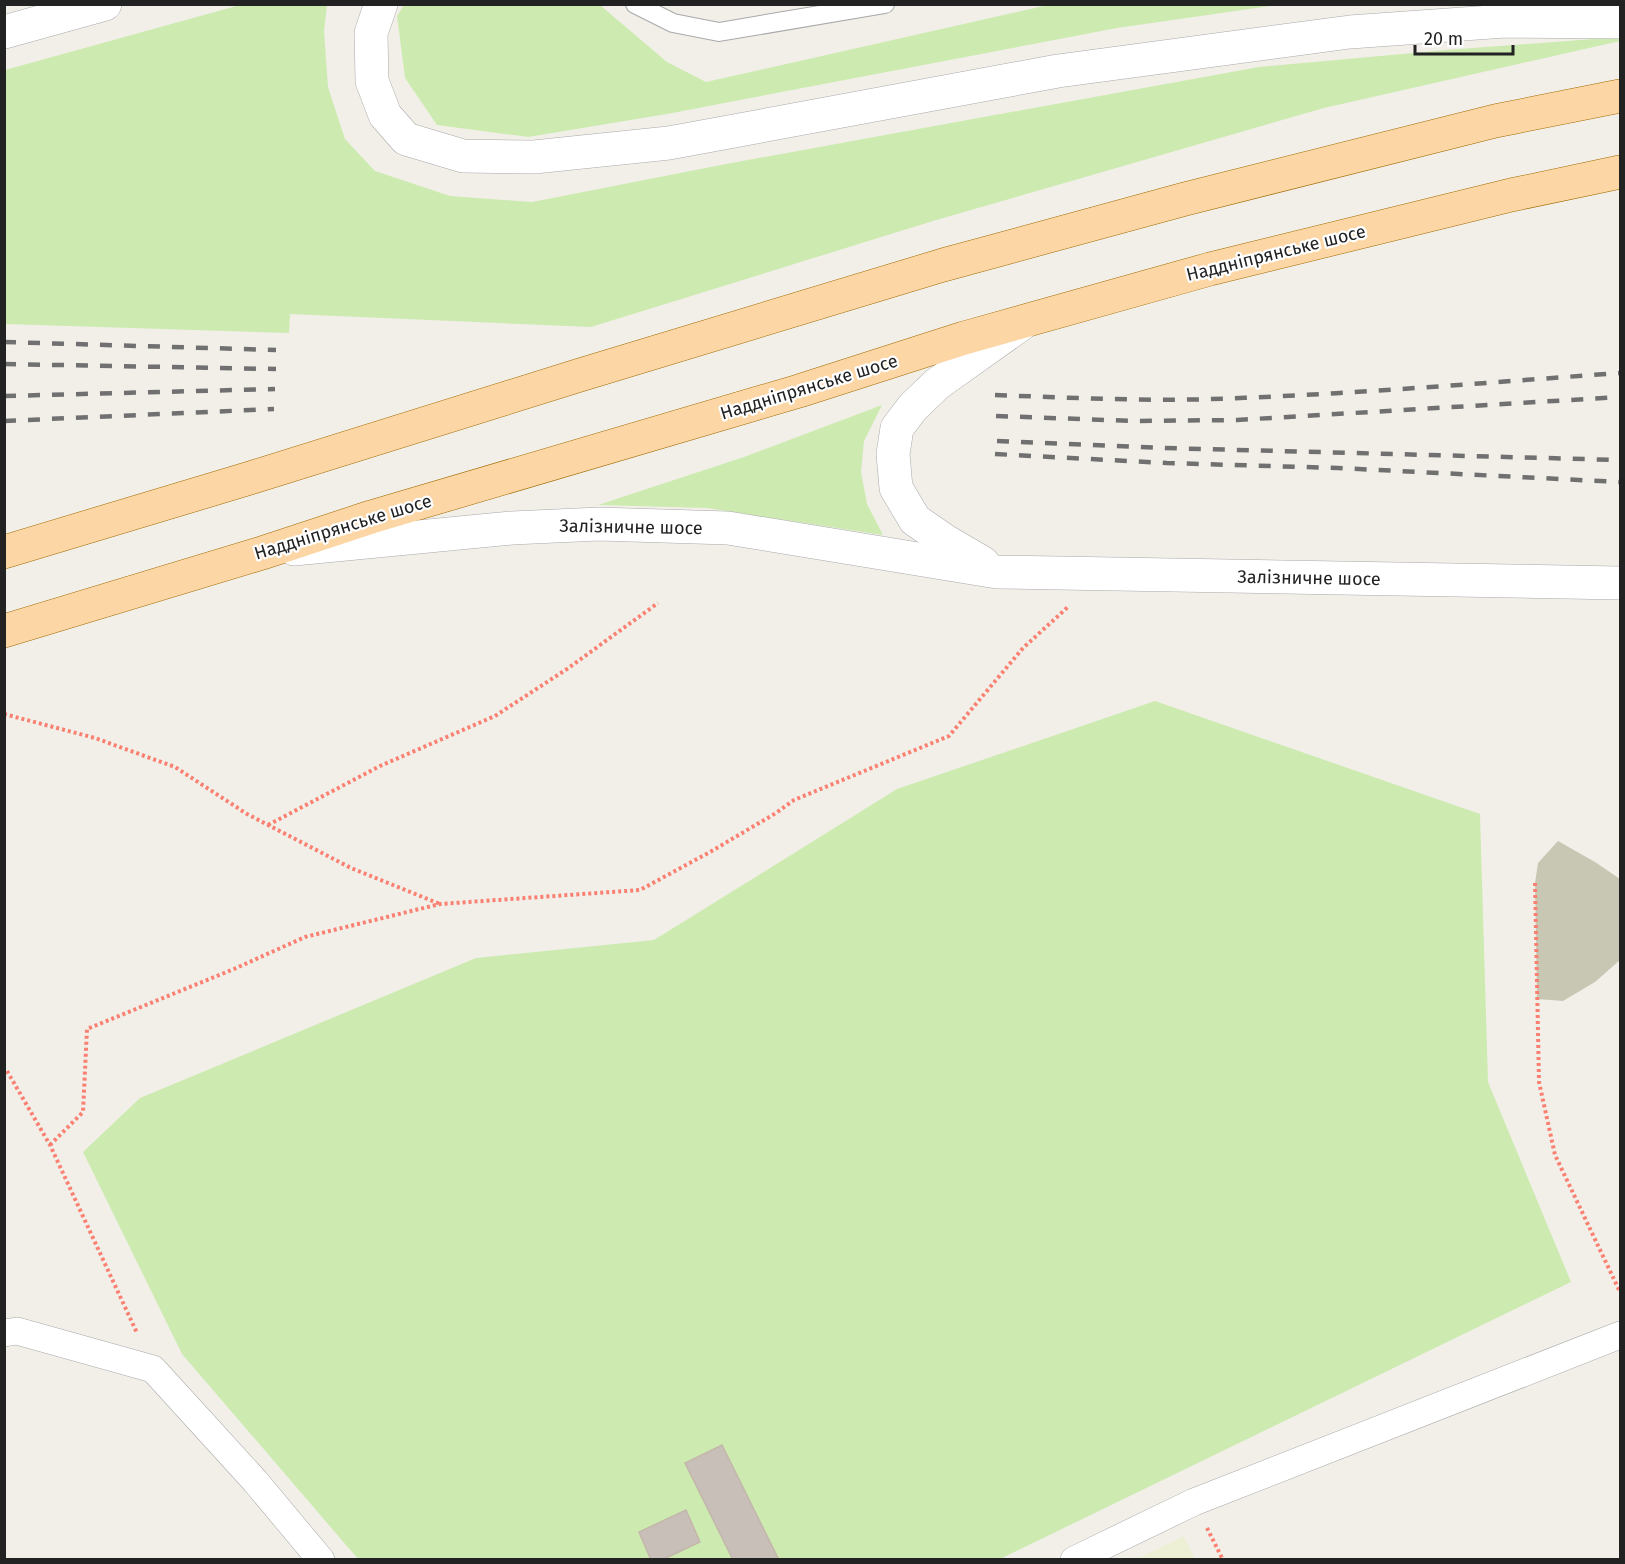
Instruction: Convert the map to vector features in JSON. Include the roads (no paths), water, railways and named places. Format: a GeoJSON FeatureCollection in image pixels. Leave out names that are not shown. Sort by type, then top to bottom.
{"type":"FeatureCollection","features":[{"type":"Feature","properties":{"kind":"main road"},"geometry":{"type":"LineString","coordinates":[[4,552],[944,265],[1220,190],[1495,122],[1620,96]]}},
{"type":"Feature","properties":{"kind":"main road","name":"Наддніпрянське шосе"},"geometry":{"type":"LineString","coordinates":[[4,631],[371,517],[776,398],[964,338],[1210,269],[1511,195],[1620,172]]}},
{"type":"Feature","properties":{"kind":"street"},"geometry":{"type":"LineString","coordinates":[[4,32],[105,4]]}},
{"type":"Feature","properties":{"kind":"street"},"geometry":{"type":"LineString","coordinates":[[381,4],[371,33],[372,81],[385,115],[406,139],[463,156],[534,157],[669,143],[1058,71],[1350,32],[1505,21],[1620,22]]}},
{"type":"Feature","properties":{"kind":"street","name":"Залізничне шосе"},"geometry":{"type":"LineString","coordinates":[[997,572],[915,520],[896,488],[893,454],[897,428],[913,407],[937,384],[1024,321]]}},
{"type":"Feature","properties":{"kind":"street","name":"Залізничне шосе"},"geometry":{"type":"LineString","coordinates":[[262,552],[512,528],[598,524],[728,528],[997,572],[1620,583]]}},
{"type":"Feature","properties":{"kind":"street"},"geometry":{"type":"LineString","coordinates":[[4,1333],[17,1331],[153,1369],[255,1480],[321,1560]]}},
{"type":"Feature","properties":{"kind":"street"},"geometry":{"type":"LineString","coordinates":[[1074,1560],[1194,1502],[1620,1335]]}},
{"type":"Feature","properties":{"kind":"lane"},"geometry":{"type":"LineString","coordinates":[[635,4],[673,23],[719,32],[885,4]]}},
{"type":"Feature","properties":{"kind":"railway"},"geometry":{"type":"LineString","coordinates":[[4,342],[276,350]]}},
{"type":"Feature","properties":{"kind":"railway"},"geometry":{"type":"LineString","coordinates":[[4,364],[276,369]]}},
{"type":"Feature","properties":{"kind":"railway"},"geometry":{"type":"LineString","coordinates":[[995,395],[1209,399],[1383,390],[1620,373]]}},
{"type":"Feature","properties":{"kind":"railway"},"geometry":{"type":"LineString","coordinates":[[4,396],[275,389]]}},
{"type":"Feature","properties":{"kind":"railway"},"geometry":{"type":"LineString","coordinates":[[996,416],[1134,421],[1237,420],[1620,397]]}},
{"type":"Feature","properties":{"kind":"railway"},"geometry":{"type":"LineString","coordinates":[[4,421],[274,409]]}},
{"type":"Feature","properties":{"kind":"railway"},"geometry":{"type":"LineString","coordinates":[[997,441],[1165,448],[1620,460]]}},
{"type":"Feature","properties":{"kind":"railway"},"geometry":{"type":"LineString","coordinates":[[995,454],[1620,482]]}}]}
